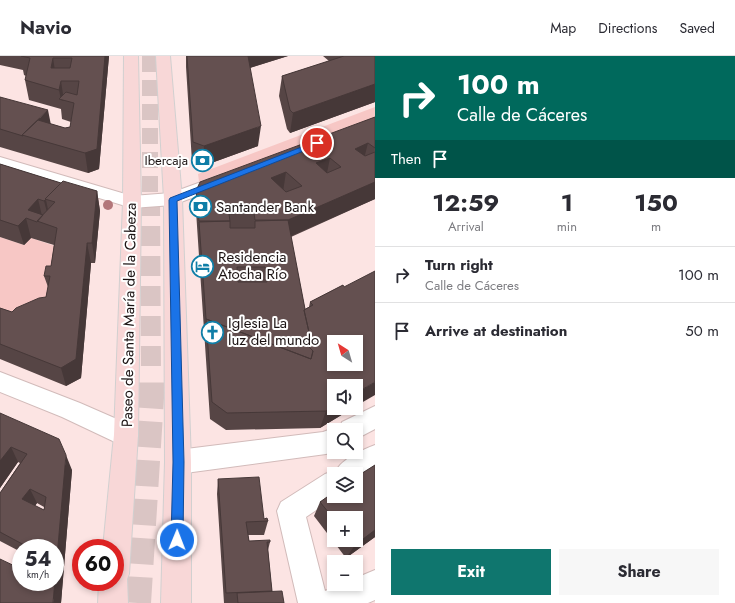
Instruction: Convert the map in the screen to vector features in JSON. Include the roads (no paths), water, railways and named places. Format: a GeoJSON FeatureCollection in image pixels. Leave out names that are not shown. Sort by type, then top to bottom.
{"type":"FeatureCollection","features":[{"type":"Feature","properties":{"kind":"main road","name":"Paseo de Santa María de la Cabeza"},"geometry":{"type":"LineString","coordinates":[[118,539],[126,435],[132,202],[131,56]]}},
{"type":"Feature","properties":{"kind":"main road"},"geometry":{"type":"LineString","coordinates":[[164,56],[173,200],[178,462],[176,603]]}},
{"type":"Feature","properties":{"kind":"main road"},"geometry":{"type":"LineString","coordinates":[[113,603],[114,591]]}},
{"type":"Feature","properties":{"kind":"street"},"geometry":{"type":"LineString","coordinates":[[0,162],[132,202],[173,200],[237,174]]}},
{"type":"Feature","properties":{"kind":"street"},"geometry":{"type":"LineString","coordinates":[[0,382],[71,410],[126,435]]}},
{"type":"Feature","properties":{"kind":"street"},"geometry":{"type":"LineString","coordinates":[[363,424],[375,417]]}},
{"type":"Feature","properties":{"kind":"street"},"geometry":{"type":"LineString","coordinates":[[178,462],[327,442]]}},
{"type":"Feature","properties":{"kind":"street"},"geometry":{"type":"LineString","coordinates":[[358,467],[375,456]]}},
{"type":"Feature","properties":{"kind":"street"},"geometry":{"type":"LineString","coordinates":[[313,603],[290,510],[327,487]]}},
{"type":"Feature","properties":{"kind":"street"},"geometry":{"type":"LineString","coordinates":[[333,603],[375,585]]}},
{"type":"Feature","properties":{"kind":"tunnel"},"geometry":{"type":"LineString","coordinates":[[150,56],[150,196]]}},
{"type":"Feature","properties":{"kind":"tunnel"},"geometry":{"type":"LineString","coordinates":[[150,196],[151,375]]}},
{"type":"Feature","properties":{"kind":"tunnel"},"geometry":{"type":"LineString","coordinates":[[138,603],[151,398],[151,375]]}},
{"type":"Feature","properties":{"kind":"place","name":"Ibercaja"},"geometry":{"type":"Point","coordinates":[203,160]}},
{"type":"Feature","properties":{"kind":"place","name":"Santander Bank"},"geometry":{"type":"Point","coordinates":[201,207]}},
{"type":"Feature","properties":{"kind":"place","name":"Residencia Atocha Río"},"geometry":{"type":"Point","coordinates":[203,266]}},
{"type":"Feature","properties":{"kind":"place","name":"Iglesia La luz del mundo"},"geometry":{"type":"Point","coordinates":[212,332]}}]}
